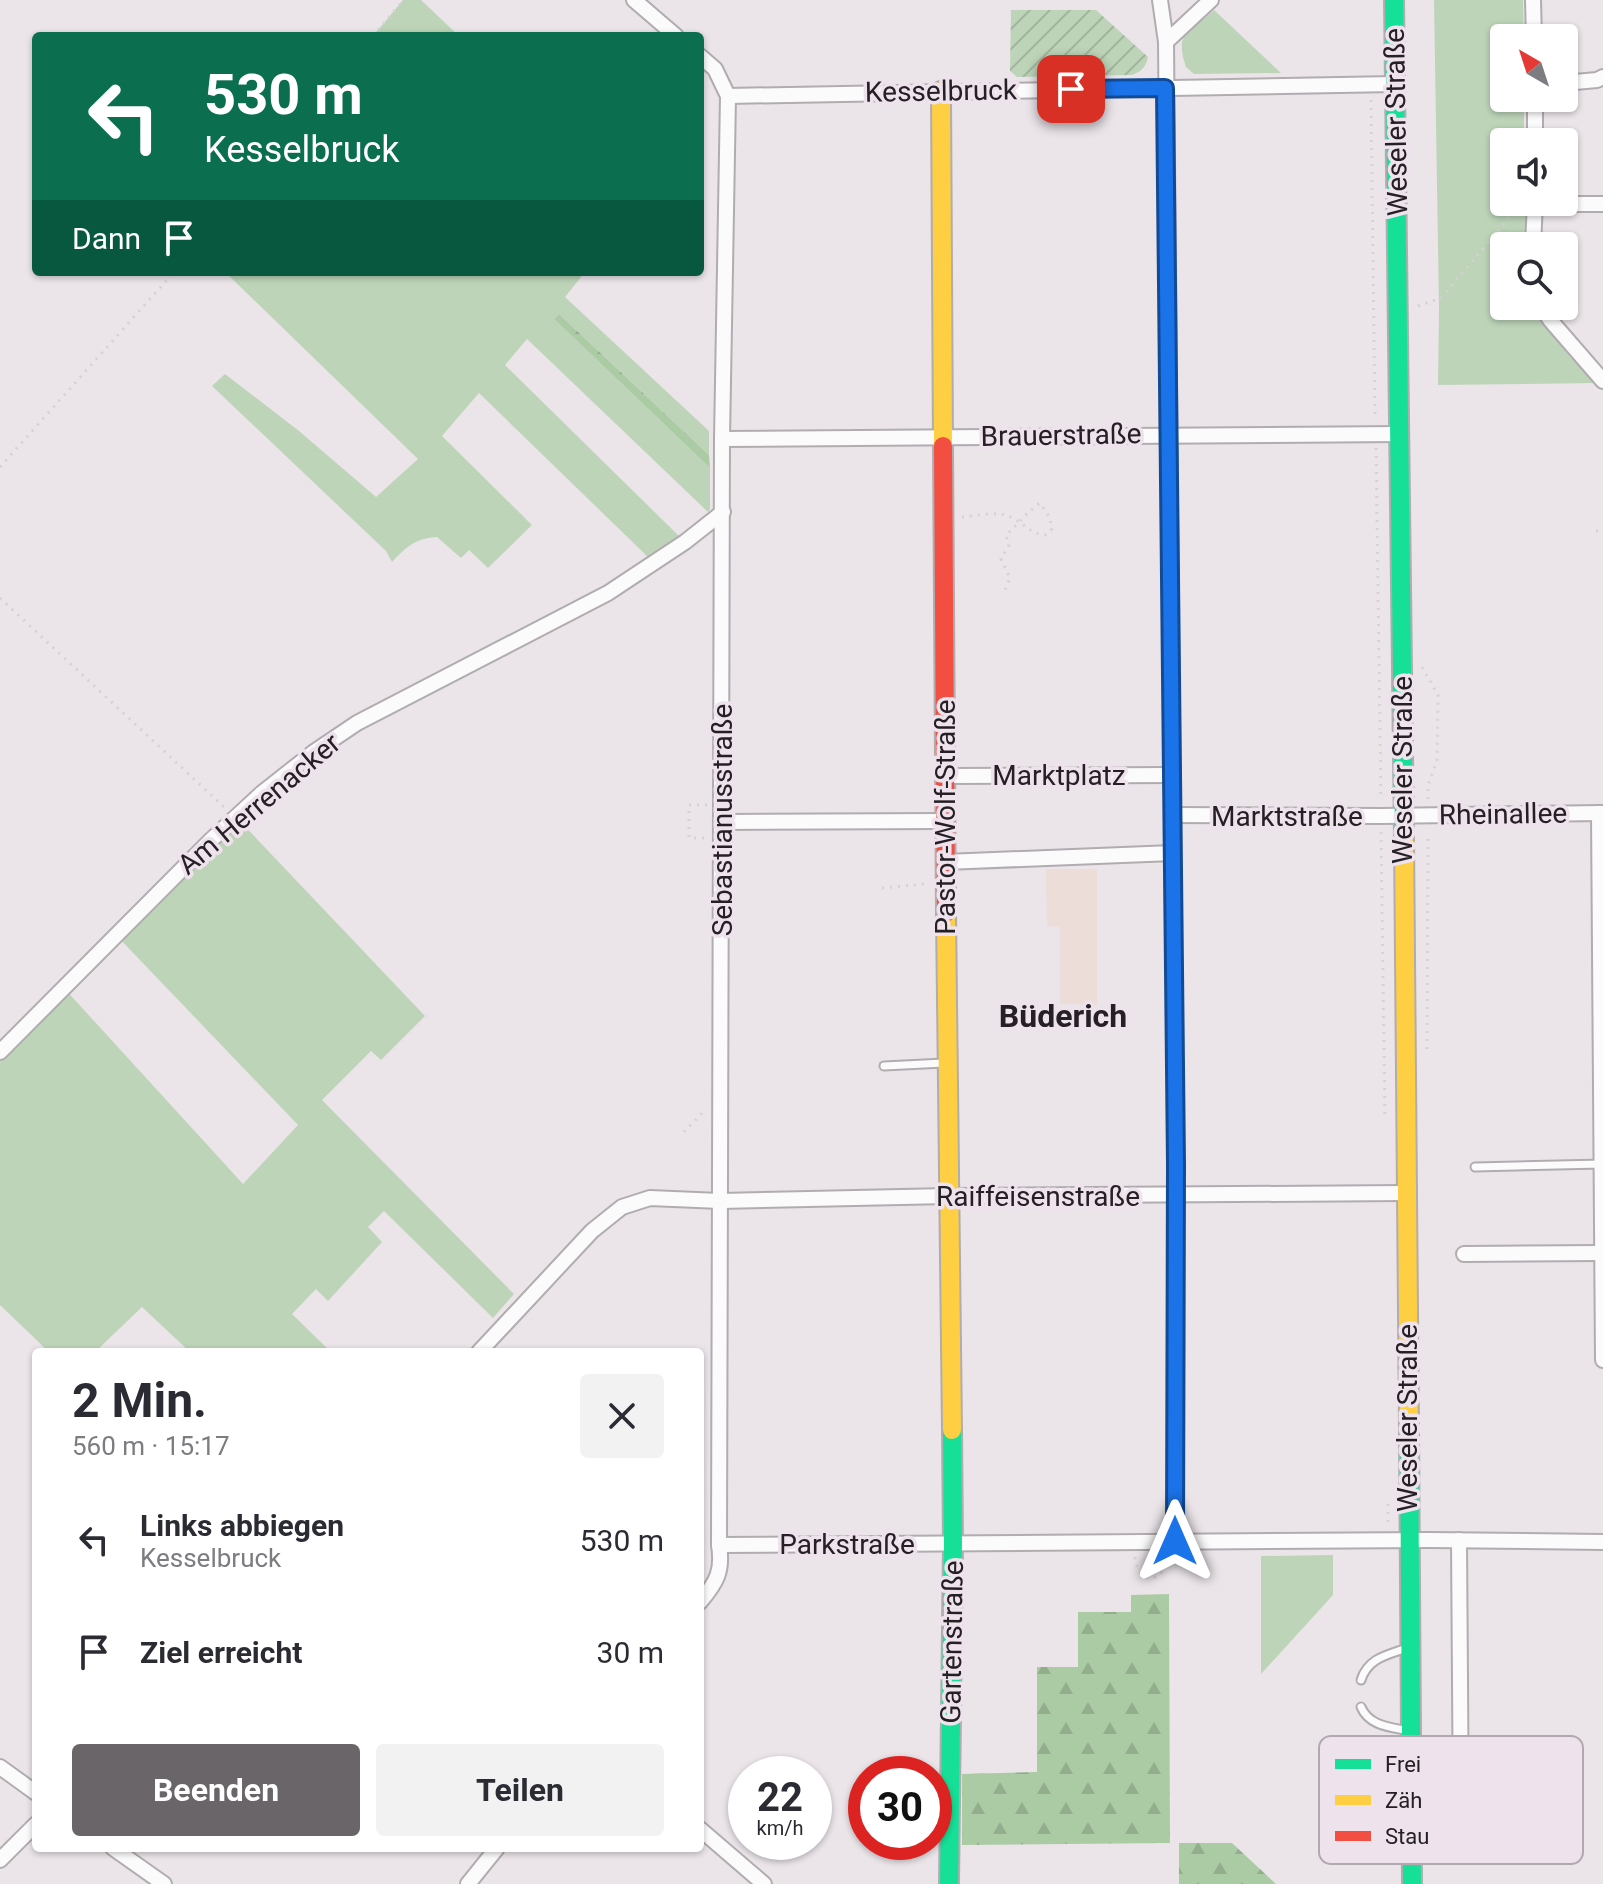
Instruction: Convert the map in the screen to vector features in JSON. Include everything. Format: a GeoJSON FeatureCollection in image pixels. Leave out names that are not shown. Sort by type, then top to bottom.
{"type":"FeatureCollection","features":[{"type":"Feature","properties":{"kind":"street"},"geometry":{"type":"LineString","coordinates":[[634,0],[671,32]]}},
{"type":"Feature","properties":{"kind":"street"},"geometry":{"type":"LineString","coordinates":[[1160,0],[1166,42],[1173,775],[1176,1196],[1172,1541]]}},
{"type":"Feature","properties":{"kind":"street"},"geometry":{"type":"LineString","coordinates":[[1166,42],[1211,0]]}},
{"type":"Feature","properties":{"kind":"street","name":"Weseler Straße"},"geometry":{"type":"LineString","coordinates":[[1394,0],[1401,434],[1410,1736]]}},
{"type":"Feature","properties":{"kind":"street"},"geometry":{"type":"LineString","coordinates":[[1533,0],[1534,24]]}},
{"type":"Feature","properties":{"kind":"street"},"geometry":{"type":"LineString","coordinates":[[704,59],[715,69],[728,96]]}},
{"type":"Feature","properties":{"kind":"street"},"geometry":{"type":"LineString","coordinates":[[1578,82],[1603,77]]}},
{"type":"Feature","properties":{"kind":"street","name":"Kesselbruck"},"geometry":{"type":"LineString","coordinates":[[728,96],[1395,84]]}},
{"type":"Feature","properties":{"kind":"street","name":"Pastor-Wolf-Straße"},"geometry":{"type":"LineString","coordinates":[[941,91],[946,1063],[953,1544]]}},
{"type":"Feature","properties":{"kind":"street","name":"Sebastianusstraße"},"geometry":{"type":"LineString","coordinates":[[704,1597],[712,1588],[722,1564],[719,1545],[722,439],[728,96]]}},
{"type":"Feature","properties":{"kind":"street"},"geometry":{"type":"LineString","coordinates":[[1578,204],[1603,204]]}},
{"type":"Feature","properties":{"kind":"street"},"geometry":{"type":"LineString","coordinates":[[1550,320],[1603,381]]}},
{"type":"Feature","properties":{"kind":"street","name":"Brauerstraße"},"geometry":{"type":"LineString","coordinates":[[722,439],[1401,434]]}},
{"type":"Feature","properties":{"kind":"street","name":"Am Herrenacker"},"geometry":{"type":"LineString","coordinates":[[0,1052],[165,883],[262,793],[357,723],[544,629],[608,593],[685,542],[723,512]]}},
{"type":"Feature","properties":{"kind":"street","name":"Marktplatz"},"geometry":{"type":"LineString","coordinates":[[944,776],[1173,775]]}},
{"type":"Feature","properties":{"kind":"street"},"geometry":{"type":"LineString","coordinates":[[1601,813],[1603,1360]]}},
{"type":"Feature","properties":{"kind":"street","name":"Rheinallee"},"geometry":{"type":"LineString","coordinates":[[1403,815],[1601,813]]}},
{"type":"Feature","properties":{"kind":"street","name":"Marktstraße"},"geometry":{"type":"LineString","coordinates":[[1172,815],[1403,815]]}},
{"type":"Feature","properties":{"kind":"street"},"geometry":{"type":"LineString","coordinates":[[723,822],[945,821]]}},
{"type":"Feature","properties":{"kind":"street"},"geometry":{"type":"LineString","coordinates":[[945,862],[1173,853]]}},
{"type":"Feature","properties":{"kind":"street","name":"Raiffeisenstraße"},"geometry":{"type":"LineString","coordinates":[[483,1348],[592,1231],[622,1207],[650,1198],[720,1201],[1405,1193]]}},
{"type":"Feature","properties":{"kind":"street"},"geometry":{"type":"LineString","coordinates":[[1464,1254],[1602,1253]]}},
{"type":"Feature","properties":{"kind":"street","name":"Parkstraße"},"geometry":{"type":"LineString","coordinates":[[719,1545],[1388,1540],[1603,1542]]}},
{"type":"Feature","properties":{"kind":"street"},"geometry":{"type":"LineString","coordinates":[[1459,1540],[1460,1736]]}},
{"type":"Feature","properties":{"kind":"street","name":"Gartenstraße"},"geometry":{"type":"LineString","coordinates":[[949,1884],[953,1544]]}},
{"type":"Feature","properties":{"kind":"street"},"geometry":{"type":"LineString","coordinates":[[0,1767],[32,1790]]}},
{"type":"Feature","properties":{"kind":"street"},"geometry":{"type":"LineString","coordinates":[[0,1860],[32,1828]]}},
{"type":"Feature","properties":{"kind":"street"},"geometry":{"type":"LineString","coordinates":[[704,1832],[764,1884]]}},
{"type":"Feature","properties":{"kind":"street"},"geometry":{"type":"LineString","coordinates":[[119,1852],[164,1884]]}},
{"type":"Feature","properties":{"kind":"street"},"geometry":{"type":"LineString","coordinates":[[468,1884],[494,1852]]}},
{"type":"Feature","properties":{"kind":"street","name":"Weseler Straße"},"geometry":{"type":"LineString","coordinates":[[1412,1864],[1412,1884]]}},
{"type":"Feature","properties":{"kind":"lane"},"geometry":{"type":"LineString","coordinates":[[884,1066],[946,1063]]}},
{"type":"Feature","properties":{"kind":"lane"},"geometry":{"type":"LineString","coordinates":[[1475,1167],[1602,1164]]}},
{"type":"Feature","properties":{"kind":"lane"},"geometry":{"type":"LineString","coordinates":[[1361,1680],[1365,1667],[1376,1659],[1409,1647]]}},
{"type":"Feature","properties":{"kind":"lane"},"geometry":{"type":"LineString","coordinates":[[1361,1707],[1365,1717],[1377,1724],[1410,1731]]}},
{"type":"Feature","properties":{"kind":"path"},"geometry":{"type":"LineString","coordinates":[[376,32],[403,0]]}},
{"type":"Feature","properties":{"kind":"path"},"geometry":{"type":"LineString","coordinates":[[1371,86],[1386,1131]]}},
{"type":"Feature","properties":{"kind":"path"},"geometry":{"type":"LineString","coordinates":[[1418,306],[1441,298],[1518,216]]}},
{"type":"Feature","properties":{"kind":"path"},"geometry":{"type":"LineString","coordinates":[[0,467],[170,276]]}},
{"type":"Feature","properties":{"kind":"path"},"geometry":{"type":"LineString","coordinates":[[942,519],[1006,515],[1020,522],[1034,534],[1045,535],[1052,529],[1050,518],[1040,503],[1029,510],[1020,522],[1006,535],[1009,545],[1001,559],[1010,578],[1005,590]]}},
{"type":"Feature","properties":{"kind":"path"},"geometry":{"type":"LineString","coordinates":[[1596,531],[1603,530]]}},
{"type":"Feature","properties":{"kind":"path"},"geometry":{"type":"LineString","coordinates":[[0,598],[236,817]]}},
{"type":"Feature","properties":{"kind":"path"},"geometry":{"type":"LineString","coordinates":[[722,804],[689,805],[689,838],[723,838]]}},
{"type":"Feature","properties":{"kind":"path"},"geometry":{"type":"LineString","coordinates":[[882,888],[945,883]]}},
{"type":"Feature","properties":{"kind":"path"},"geometry":{"type":"LineString","coordinates":[[1388,1493],[1388,1540]]}},
{"type":"Feature","properties":{"kind":"path"},"geometry":{"type":"LineString","coordinates":[[1135,1542],[1136,1569],[1142,1575],[1154,1578],[1165,1570],[1172,1541]]}},
{"type":"Feature","properties":{"kind":"shaded area"},"geometry":{"type":"Polygon","coordinates":[[[1046,869],[1097,869],[1097,1005],[1060,1004],[1060,927],[1047,926],[1046,869]]]}},
{"type":"Feature","properties":{"kind":"green space"},"geometry":{"type":"Polygon","coordinates":[[[403,0],[421,0],[455,32],[376,32],[403,0]]]}},
{"type":"Feature","properties":{"kind":"green space"},"geometry":{"type":"Polygon","coordinates":[[[1434,0],[1523,0],[1524,24],[1490,24],[1490,112],[1524,112],[1524,128],[1490,128],[1490,216],[1527,216],[1526,232],[1490,232],[1490,320],[1542,320],[1569,356],[1596,383],[1438,385],[1434,0]]]}},
{"type":"Feature","properties":{"kind":"green space"},"geometry":{"type":"Polygon","coordinates":[[[1011,10],[1096,10],[1148,57],[1146,63],[1132,75],[1017,77],[1010,71],[1011,10]]]}},
{"type":"Feature","properties":{"kind":"green space"},"geometry":{"type":"Polygon","coordinates":[[[1214,10],[1281,73],[1194,74],[1186,67],[1183,38],[1214,10]]]}},
{"type":"Feature","properties":{"kind":"green space"},"geometry":{"type":"Polygon","coordinates":[[[229,276],[582,276],[565,297],[709,431],[709,455],[559,314],[554,319],[710,468],[710,509],[708,512],[527,339],[505,365],[681,538],[650,559],[479,393],[442,436],[532,525],[488,568],[469,550],[461,558],[437,537],[412,544],[392,562],[386,551],[212,386],[225,374],[299,431],[376,497],[418,459],[229,276]]]}},
{"type":"Feature","properties":{"kind":"green space"},"geometry":{"type":"Polygon","coordinates":[[[559,314],[709,455],[710,468],[554,319],[559,314]]]}},
{"type":"Feature","properties":{"kind":"green space"},"geometry":{"type":"Polygon","coordinates":[[[236,817],[425,1016],[381,1060],[371,1051],[322,1100],[514,1294],[493,1318],[384,1211],[368,1227],[382,1242],[328,1301],[316,1289],[292,1314],[327,1348],[186,1348],[142,1307],[99,1348],[45,1348],[0,1305],[0,1052],[63,987],[243,1184],[298,1125],[115,934],[236,817]]]}},
{"type":"Feature","properties":{"kind":"green space"},"geometry":{"type":"Polygon","coordinates":[[[1333,1555],[1333,1595],[1261,1674],[1261,1556],[1333,1555]]]}},
{"type":"Feature","properties":{"kind":"green space"},"geometry":{"type":"Polygon","coordinates":[[[1169,1594],[1170,1843],[962,1845],[962,1774],[1037,1772],[1037,1667],[1078,1667],[1078,1612],[1131,1612],[1131,1595],[1169,1594]]]}},
{"type":"Feature","properties":{"kind":"green space"},"geometry":{"type":"Polygon","coordinates":[[[1179,1843],[1232,1843],[1276,1884],[1179,1884],[1179,1843]]]}},
{"type":"Feature","properties":{"kind":"traffic: fast"},"geometry":{"type":"LineString","coordinates":[[1394,0],[1404,837]]}},
{"type":"Feature","properties":{"kind":"traffic: fast"},"geometry":{"type":"LineString","coordinates":[[949,1884],[952,1430]]}},
{"type":"Feature","properties":{"kind":"traffic: fast"},"geometry":{"type":"LineString","coordinates":[[1409,1431],[1411,1736]]}},
{"type":"Feature","properties":{"kind":"traffic: fast"},"geometry":{"type":"LineString","coordinates":[[1412,1864],[1412,1884]]}},
{"type":"Feature","properties":{"kind":"traffic: slow"},"geometry":{"type":"LineString","coordinates":[[941,91],[943,446]]}},
{"type":"Feature","properties":{"kind":"traffic: slow"},"geometry":{"type":"LineString","coordinates":[[1404,837],[1409,1431]]}},
{"type":"Feature","properties":{"kind":"traffic: slow"},"geometry":{"type":"LineString","coordinates":[[946,913],[952,1430]]}},
{"type":"Feature","properties":{"kind":"traffic: jam"},"geometry":{"type":"LineString","coordinates":[[943,446],[946,913]]}},
{"type":"Feature","properties":{"kind":"district","name":"Büderich"},"geometry":{"type":"Point","coordinates":[1063,1016]}},
{"type":"Feature","properties":{"kind":"route"},"geometry":{"type":"LineString","coordinates":[[1071,89],[1165,88],[1176,1165],[1175,1541]]}}]}
